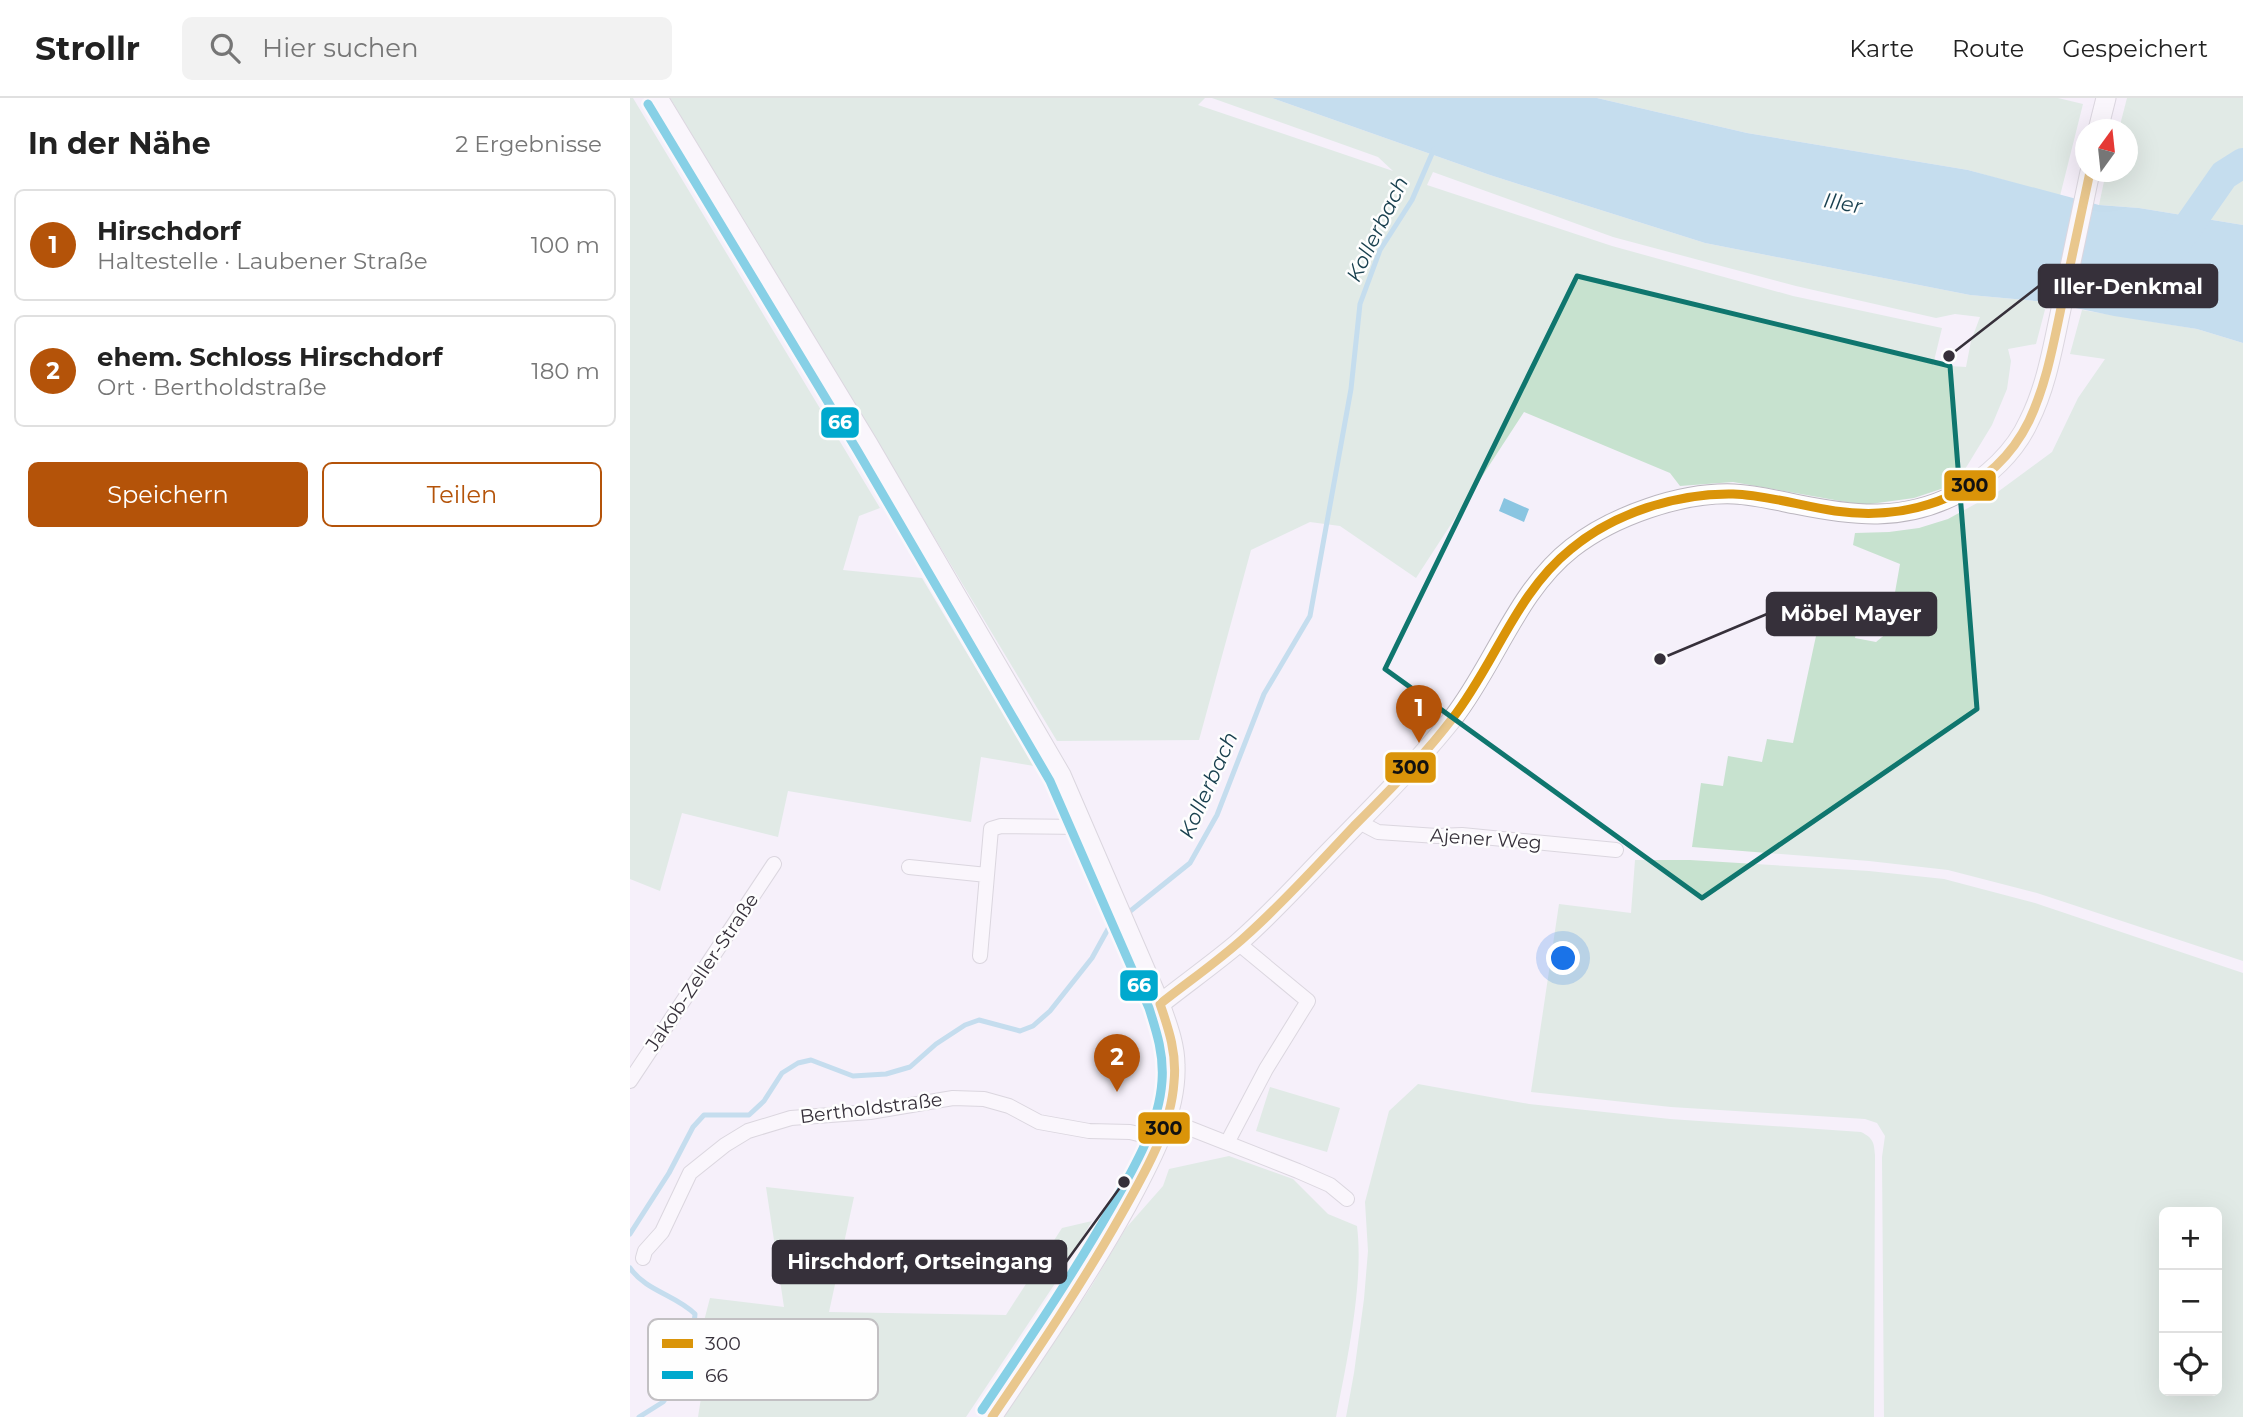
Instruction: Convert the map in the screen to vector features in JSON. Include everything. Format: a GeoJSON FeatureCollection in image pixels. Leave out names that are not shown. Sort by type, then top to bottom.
{"type":"FeatureCollection","features":[{"type":"Feature","properties":{"kind":"main road"},"geometry":{"type":"LineString","coordinates":[[658,98],[956,591],[1062,775],[1160,1003],[1172,1038],[1175,1066],[1173,1089],[1166,1119],[1143,1176],[1082,1282],[992,1417]]}},
{"type":"Feature","properties":{"kind":"main road"},"geometry":{"type":"LineString","coordinates":[[2101,119],[2106,98]]}},
{"type":"Feature","properties":{"kind":"main road"},"geometry":{"type":"LineString","coordinates":[[1160,1003],[1238,943],[1428,749],[1465,703],[1528,597],[1558,560],[1576,544],[1606,526],[1670,501],[1692,496],[1752,495],[1819,509],[1887,516],[1942,502],[1971,486],[2007,454],[2027,425],[2040,398],[2088,182]]}},
{"type":"Feature","properties":{"kind":"street","name":"Ajener Weg"},"geometry":{"type":"LineString","coordinates":[[1359,822],[1378,832],[1462,835],[1616,850]]}},
{"type":"Feature","properties":{"kind":"street"},"geometry":{"type":"LineString","coordinates":[[980,956],[991,829],[1001,826],[1085,827]]}},
{"type":"Feature","properties":{"kind":"street","name":"Jakob-Zeller-Straße"},"geometry":{"type":"LineString","coordinates":[[630,1081],[774,864]]}},
{"type":"Feature","properties":{"kind":"street"},"geometry":{"type":"LineString","coordinates":[[909,867],[987,875]]}},
{"type":"Feature","properties":{"kind":"street"},"geometry":{"type":"LineString","coordinates":[[1227,1143],[1266,1069],[1308,1001],[1238,943]]}},
{"type":"Feature","properties":{"kind":"street","name":"Bertholdstraße"},"geometry":{"type":"LineString","coordinates":[[643,1258],[645,1251],[662,1232],[690,1173],[725,1145],[748,1131],[790,1118],[870,1112],[953,1098],[984,1099],[1010,1106],[1039,1122],[1089,1130],[1130,1132],[1159,1139]]}},
{"type":"Feature","properties":{"kind":"street"},"geometry":{"type":"LineString","coordinates":[[1166,1119],[1330,1185],[1347,1199]]}},
{"type":"Feature","properties":{"kind":"highlighted area"},"geometry":{"type":"Polygon","coordinates":[[[1577,276],[1950,366],[1977,709],[1702,898],[1385,669],[1577,276]]]}},
{"type":"Feature","properties":{"kind":"green space"},"geometry":{"type":"Polygon","coordinates":[[[630,98],[633,98],[880,508],[859,516],[843,570],[922,578],[980,675],[1040,767],[981,757],[971,822],[788,791],[778,837],[682,813],[660,891],[630,879],[630,98]]]}},
{"type":"Feature","properties":{"kind":"green space"},"geometry":{"type":"Polygon","coordinates":[[[670,98],[1205,98],[1198,105],[1393,171],[1378,157],[1212,98],[1272,98],[1490,175],[1705,243],[1970,295],[2047,302],[2036,344],[2008,349],[2011,361],[2007,389],[1992,425],[1956,484],[1914,498],[1863,505],[1733,482],[1680,486],[1670,473],[1524,412],[1416,578],[1340,526],[1310,522],[1251,550],[1199,740],[1057,741],[670,98]],[[1433,172],[1427,185],[1612,246],[1793,296],[1942,328],[1933,365],[1966,367],[1971,341],[1980,317],[1955,314],[1936,318],[1796,286],[1613,237],[1433,172]]]}},
{"type":"Feature","properties":{"kind":"green space"},"geometry":{"type":"Polygon","coordinates":[[[1597,98],[2058,98],[2083,104],[2079,119],[2075,119],[2075,136],[2060,196],[1968,170],[1747,133],[1597,98]]]}},
{"type":"Feature","properties":{"kind":"green space"},"geometry":{"type":"Polygon","coordinates":[[[2127,98],[2243,98],[2243,225],[2139,208],[2099,205],[2104,182],[2138,182],[2138,119],[2122,119],[2127,98]]]}},
{"type":"Feature","properties":{"kind":"green space"},"geometry":{"type":"Polygon","coordinates":[[[2082,310],[2197,329],[2243,343],[2243,961],[2037,893],[1948,870],[1692,847],[1701,783],[1723,786],[1728,756],[1762,762],[1767,739],[1793,743],[1819,622],[1831,617],[1839,609],[1860,614],[1855,638],[1876,642],[1888,632],[1900,564],[1853,545],[1855,533],[1919,528],[1948,519],[1999,491],[2052,452],[2078,398],[2105,359],[2070,354],[2082,310]]]}},
{"type":"Feature","properties":{"kind":"green space"},"geometry":{"type":"Polygon","coordinates":[[[1635,860],[1690,860],[1869,871],[1944,879],[2035,903],[2243,973],[2243,1417],[1884,1417],[1882,1157],[1885,1136],[1877,1123],[1865,1119],[1671,1107],[1531,1092],[1559,904],[1631,913],[1635,860]]]}},
{"type":"Feature","properties":{"kind":"green space"},"geometry":{"type":"Polygon","coordinates":[[[1418,1084],[1529,1104],[1670,1119],[1861,1132],[1868,1136],[1875,1155],[1874,1417],[1346,1417],[1364,1299],[1368,1251],[1365,1202],[1389,1111],[1418,1084]]]}},
{"type":"Feature","properties":{"kind":"green space"},"geometry":{"type":"Polygon","coordinates":[[[1270,1087],[1340,1108],[1327,1152],[1256,1131],[1270,1087]]]}},
{"type":"Feature","properties":{"kind":"green space"},"geometry":{"type":"Polygon","coordinates":[[[1229,1156],[1293,1179],[1328,1214],[1357,1226],[1359,1248],[1356,1296],[1336,1417],[1004,1417],[1091,1287],[1126,1228],[1163,1186],[1169,1169],[1229,1156]]]}},
{"type":"Feature","properties":{"kind":"green space"},"geometry":{"type":"Polygon","coordinates":[[[766,1187],[854,1197],[829,1312],[1006,1315],[1062,1228],[1092,1221],[1062,1273],[966,1417],[698,1417],[701,1400],[878,1400],[878,1319],[705,1319],[710,1298],[784,1307],[766,1187]]]}},
{"type":"Feature","properties":{"kind":"water","name":"Iller"},"geometry":{"type":"Polygon","coordinates":[[[1272,98],[1597,98],[1747,133],[1968,170],[2099,205],[2139,208],[2243,225],[2243,343],[2197,329],[2047,302],[1970,295],[1705,243],[1490,175],[1272,98]]]}},
{"type":"Feature","properties":{"kind":"water"},"geometry":{"type":"Polygon","coordinates":[[[1504,498],[1529,509],[1524,522],[1499,511],[1504,498]]]}},
{"type":"Feature","properties":{"kind":"waterway","name":"Kollerbach"},"geometry":{"type":"LineString","coordinates":[[630,1234],[669,1173],[693,1127],[704,1115],[749,1115],[764,1101],[782,1073],[798,1063],[811,1060],[853,1076],[886,1074],[910,1067],[936,1044],[965,1025],[979,1020],[1020,1031],[1033,1026],[1050,1011],[1092,958],[1108,929],[1190,863],[1217,815],[1264,694],[1310,616],[1351,389],[1360,304],[1380,250],[1412,200],[1434,149]]}},
{"type":"Feature","properties":{"kind":"waterway"},"geometry":{"type":"LineString","coordinates":[[2173,248],[2224,175],[2243,163]]}},
{"type":"Feature","properties":{"kind":"waterway","name":"Kollerbach"},"geometry":{"type":"LineString","coordinates":[[630,1268],[644,1282],[695,1314],[695,1319]]}},
{"type":"Feature","properties":{"kind":"waterway","name":"Kollerbach"},"geometry":{"type":"LineString","coordinates":[[639,1417],[664,1400]]}},
{"type":"Feature","properties":{"kind":"transit line","name":"66"},"geometry":{"type":"LineString","coordinates":[[648,104],[857,450],[1050,781],[1149,1008],[1157,1035],[1162,1081],[1156,1114],[1144,1147],[1080,1260],[982,1410]]}},
{"type":"Feature","properties":{"kind":"transit line","name":"300"},"geometry":{"type":"LineString","coordinates":[[1160,1004],[1261,922],[1417,761],[1467,698],[1535,586],[1571,549],[1588,536],[1626,516],[1668,501],[1712,495],[1758,496],[1835,511],[1893,512],[1921,507],[1947,498],[1994,467],[2013,446],[2029,421],[2040,394],[2052,351],[2088,182]]}},
{"type":"Feature","properties":{"kind":"transit line","name":"300"},"geometry":{"type":"LineString","coordinates":[[992,1417],[1106,1241],[1162,1134],[1172,1100],[1175,1072],[1171,1042],[1160,1004]]}},
{"type":"Feature","properties":{"kind":"place","name":"Iller-Denkmal"},"geometry":{"type":"Point","coordinates":[1949,356]}},
{"type":"Feature","properties":{"kind":"place","name":"Möbel Mayer"},"geometry":{"type":"Point","coordinates":[1660,659]}},
{"type":"Feature","properties":{"kind":"place","name":"Hirschdorf"},"geometry":{"type":"Point","coordinates":[1419,743]}},
{"type":"Feature","properties":{"kind":"place","name":"ehem. Schloss Hirschdorf"},"geometry":{"type":"Point","coordinates":[1117,1092]}},
{"type":"Feature","properties":{"kind":"place","name":"Hirschdorf, Ortseingang"},"geometry":{"type":"Point","coordinates":[1124,1182]}}]}
